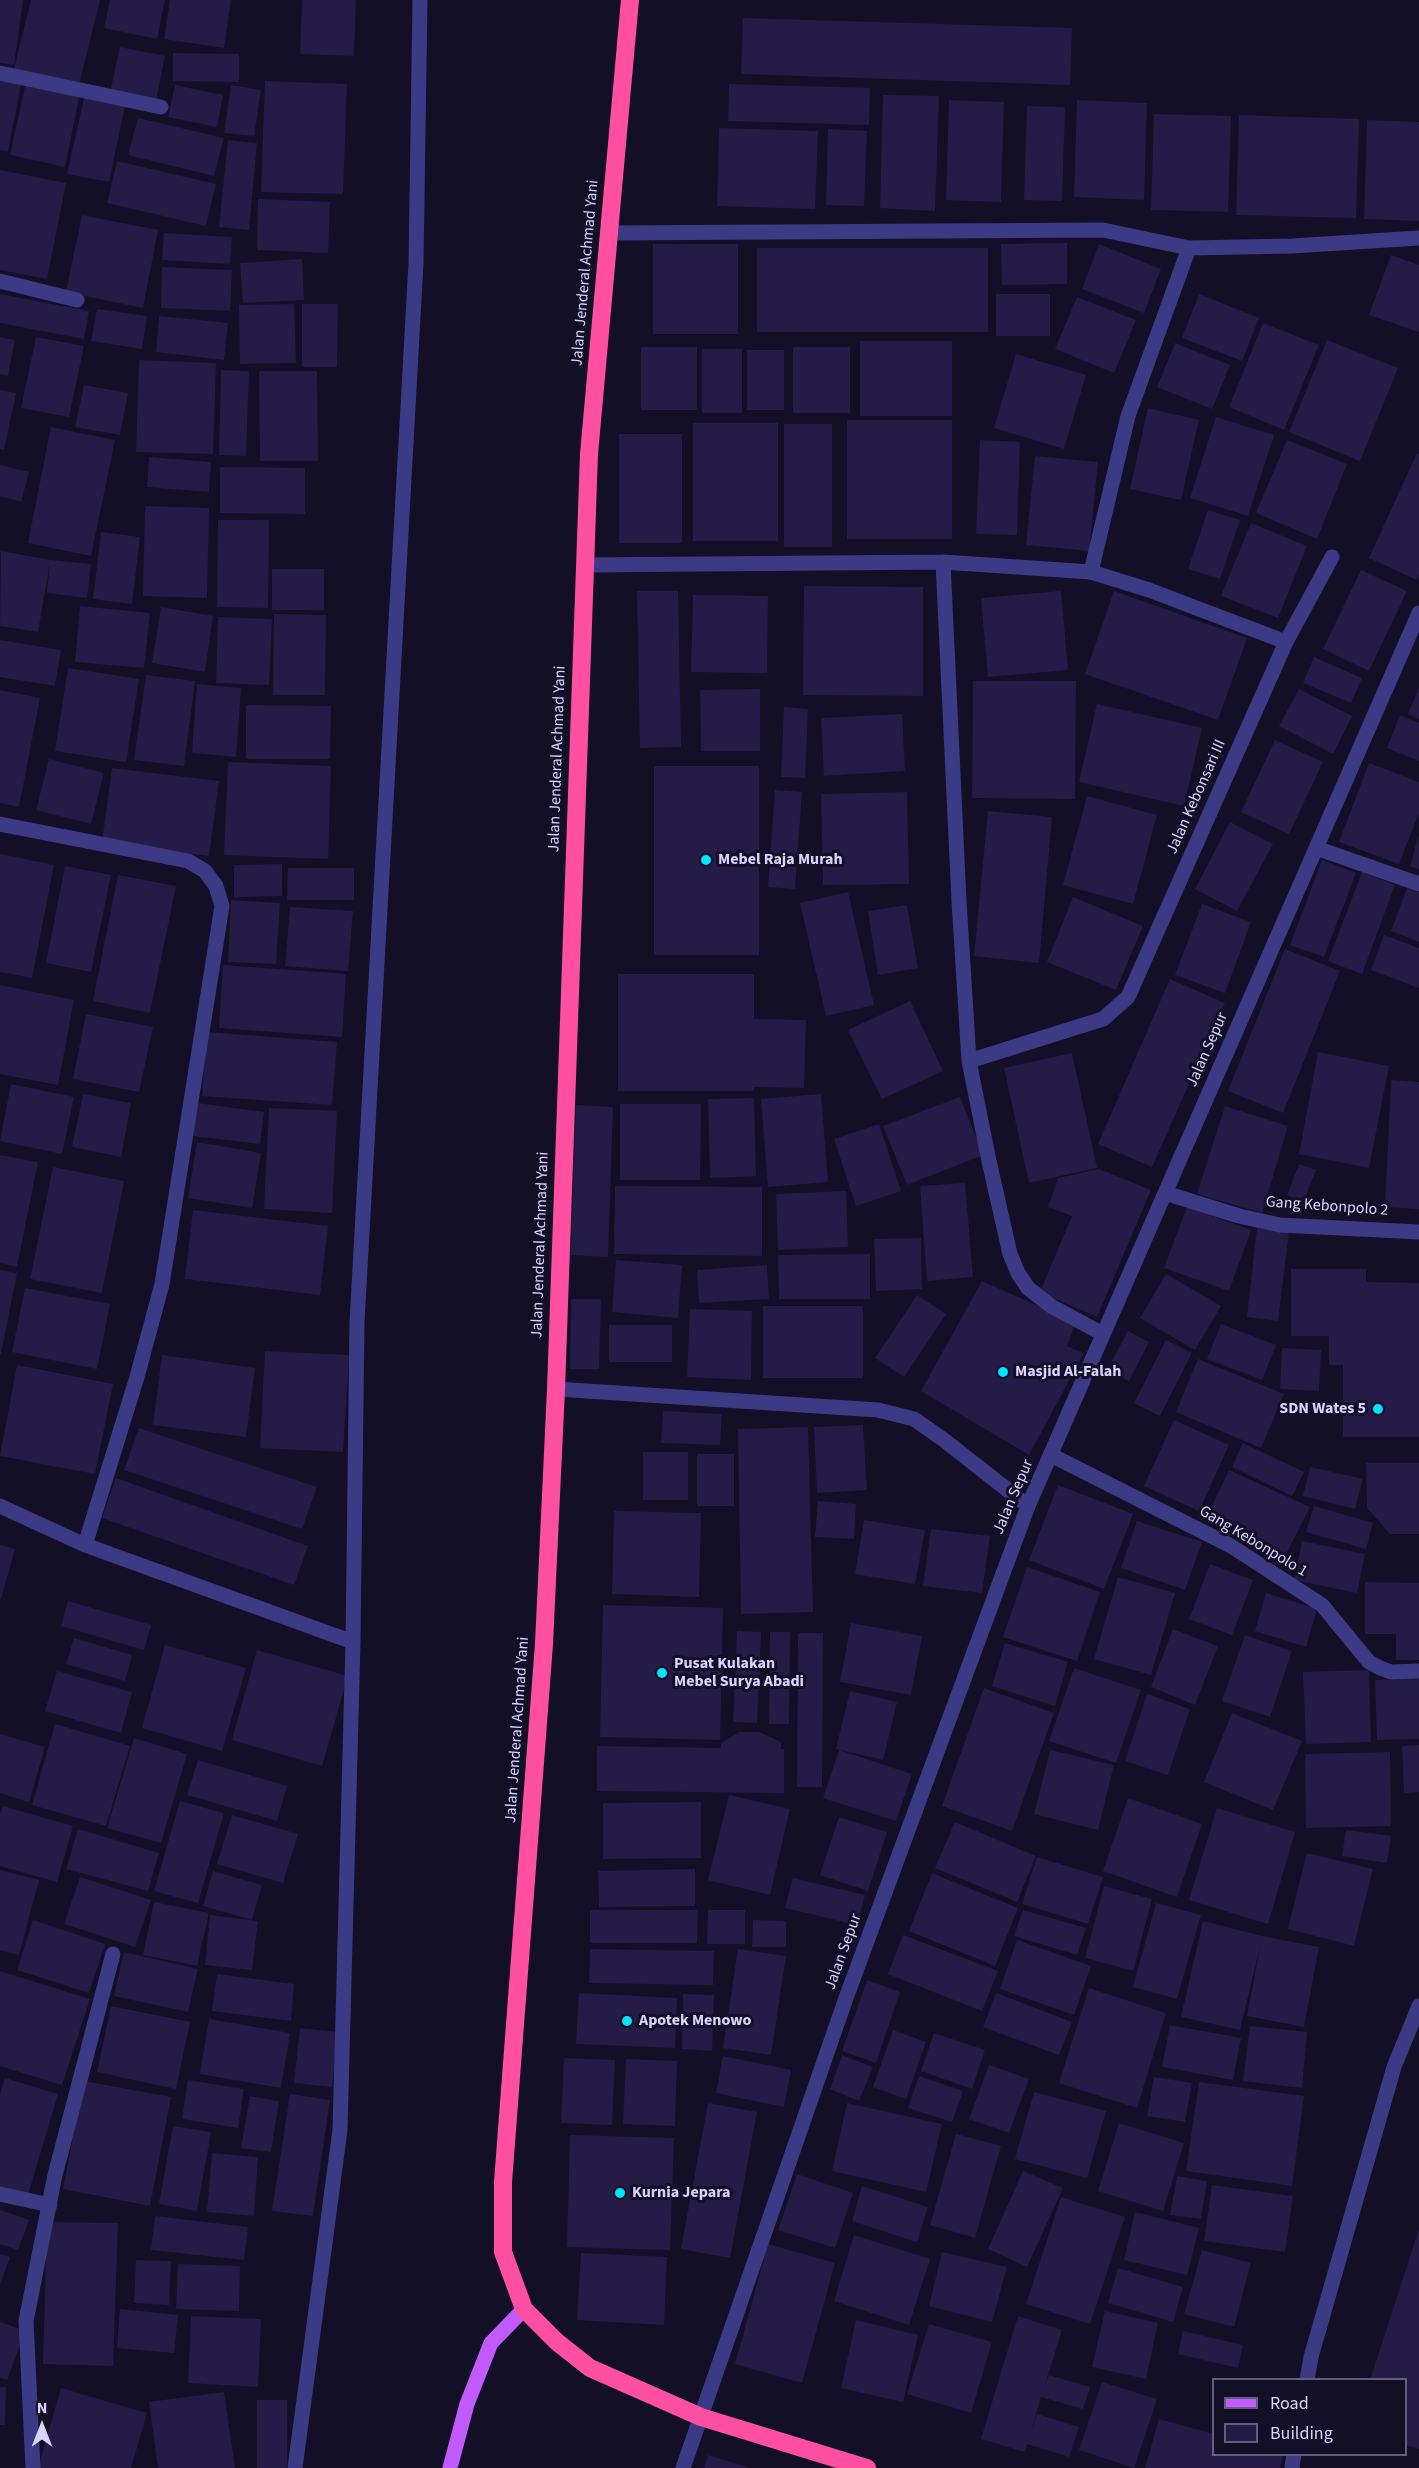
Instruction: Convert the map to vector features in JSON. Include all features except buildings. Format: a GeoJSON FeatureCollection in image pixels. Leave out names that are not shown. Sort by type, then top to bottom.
{"type":"FeatureCollection","features":[{"type":"Feature","properties":{"kind":"highway","name":"Jalan Jenderal Achmad Yani"},"geometry":{"type":"LineString","coordinates":[[524,2308],[503,2252],[503,2182],[544,1644],[556,1389],[589,454],[630,0]]}},
{"type":"Feature","properties":{"kind":"highway"},"geometry":{"type":"LineString","coordinates":[[524,2308],[557,2342],[590,2368],[701,2417],[867,2468]]}},
{"type":"Feature","properties":{"kind":"main road"},"geometry":{"type":"LineString","coordinates":[[450,2468],[467,2404],[491,2343],[524,2308]]}},
{"type":"Feature","properties":{"kind":"street"},"geometry":{"type":"LineString","coordinates":[[295,2468],[340,2130],[354,1642],[357,1322],[416,263],[420,0]]}},
{"type":"Feature","properties":{"kind":"street"},"geometry":{"type":"LineString","coordinates":[[0,73],[161,107]]}},
{"type":"Feature","properties":{"kind":"street"},"geometry":{"type":"LineString","coordinates":[[609,233],[1103,230],[1189,248],[1292,246],[1419,238]]}},
{"type":"Feature","properties":{"kind":"street"},"geometry":{"type":"LineString","coordinates":[[1091,572],[1128,416],[1189,248]]}},
{"type":"Feature","properties":{"kind":"street"},"geometry":{"type":"LineString","coordinates":[[0,281],[77,300]]}},
{"type":"Feature","properties":{"kind":"street","name":"Jalan Kebonsari III"},"geometry":{"type":"LineString","coordinates":[[969,1061],[1103,1019],[1128,997],[1286,642],[1332,557]]}},
{"type":"Feature","properties":{"kind":"street"},"geometry":{"type":"LineString","coordinates":[[943,562],[969,1061],[1004,1230],[1010,1254],[1018,1273],[1028,1288],[1051,1306],[1103,1334]]}},
{"type":"Feature","properties":{"kind":"street"},"geometry":{"type":"LineString","coordinates":[[585,565],[943,562],[1091,572],[1149,590],[1286,642]]}},
{"type":"Feature","properties":{"kind":"street","name":"Jalan Sepur"},"geometry":{"type":"LineString","coordinates":[[683,2468],[846,1998],[1028,1506],[1419,613]]}},
{"type":"Feature","properties":{"kind":"street"},"geometry":{"type":"LineString","coordinates":[[0,824],[188,861],[205,871],[216,886],[222,906],[162,1284],[137,1377],[85,1545]]}},
{"type":"Feature","properties":{"kind":"street"},"geometry":{"type":"LineString","coordinates":[[1316,848],[1419,884]]}},
{"type":"Feature","properties":{"kind":"street","name":"Gang Kebonpolo 2"},"geometry":{"type":"LineString","coordinates":[[1165,1193],[1239,1216],[1280,1225],[1419,1232]]}},
{"type":"Feature","properties":{"kind":"street"},"geometry":{"type":"LineString","coordinates":[[556,1389],[878,1410],[914,1419],[1028,1506]]}},
{"type":"Feature","properties":{"kind":"street","name":"Gang Kebonpolo 1"},"geometry":{"type":"LineString","coordinates":[[1052,1455],[1231,1546],[1313,1599],[1322,1605],[1369,1662],[1391,1671],[1419,1671]]}},
{"type":"Feature","properties":{"kind":"street"},"geometry":{"type":"LineString","coordinates":[[0,1506],[85,1545],[354,1642]]}},
{"type":"Feature","properties":{"kind":"street"},"geometry":{"type":"LineString","coordinates":[[33,2468],[26,2321],[55,2175],[113,1954]]}},
{"type":"Feature","properties":{"kind":"street"},"geometry":{"type":"LineString","coordinates":[[1307,2378],[1311,2357],[1394,2067],[1419,2006]]}},
{"type":"Feature","properties":{"kind":"street"},"geometry":{"type":"LineString","coordinates":[[0,2194],[50,2205]]}},
{"type":"Feature","properties":{"kind":"place","name":"Mebel Raja Murah"},"geometry":{"type":"Point","coordinates":[706,860]}},
{"type":"Feature","properties":{"kind":"place","name":"Masjid Al-Falah"},"geometry":{"type":"Point","coordinates":[1003,1372]}},
{"type":"Feature","properties":{"kind":"place","name":"SDN Wates 5"},"geometry":{"type":"Point","coordinates":[1378,1409]}},
{"type":"Feature","properties":{"kind":"place","name":"Pusat Kulakan Mebel Surya Abadi"},"geometry":{"type":"Point","coordinates":[662,1673]}},
{"type":"Feature","properties":{"kind":"place","name":"Apotek Menowo"},"geometry":{"type":"Point","coordinates":[627,2021]}},
{"type":"Feature","properties":{"kind":"place","name":"Kurnia Jepara"},"geometry":{"type":"Point","coordinates":[620,2193]}}]}
